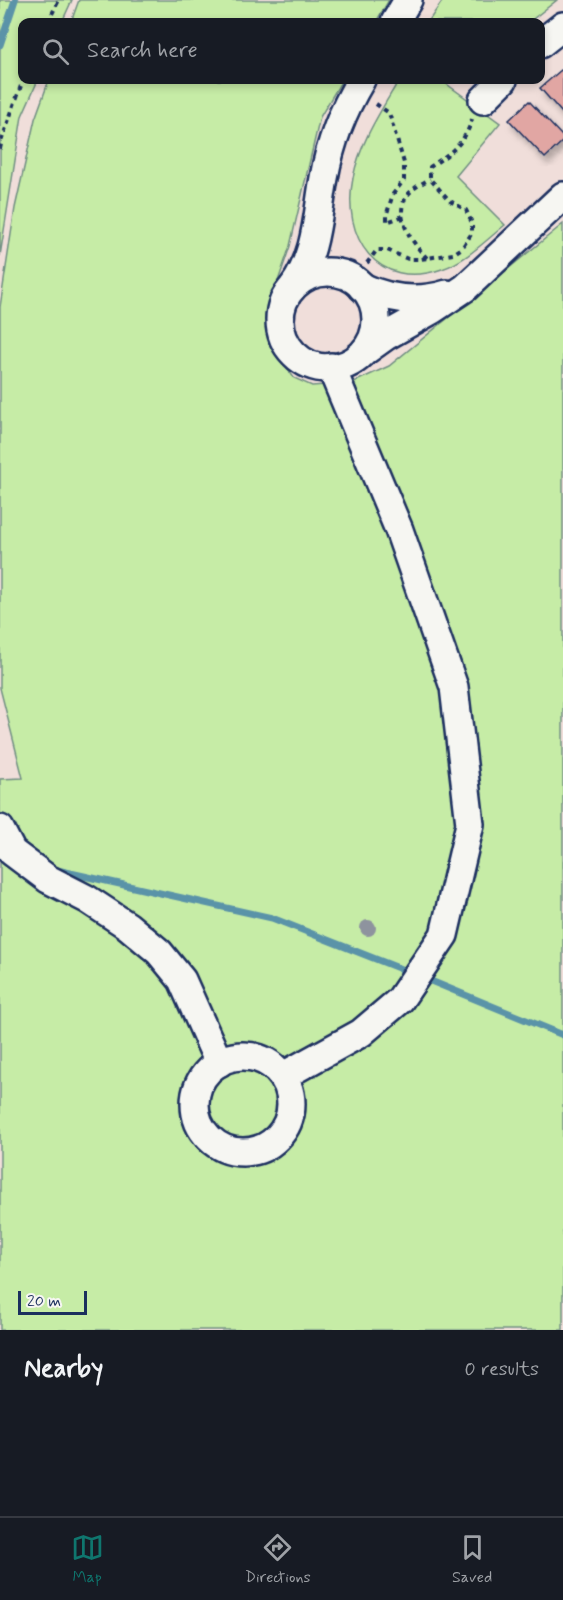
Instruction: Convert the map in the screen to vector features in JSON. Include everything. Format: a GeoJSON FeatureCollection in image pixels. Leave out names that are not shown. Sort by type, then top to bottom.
{"type":"FeatureCollection","features":[{"type":"Feature","properties":{"kind":"street"},"geometry":{"type":"LineString","coordinates":[[397,18],[408,0]]}},
{"type":"Feature","properties":{"kind":"street"},"geometry":{"type":"LineString","coordinates":[[545,40],[563,26]]}},
{"type":"Feature","properties":{"kind":"street"},"geometry":{"type":"LineString","coordinates":[[483,100],[499,84]]}},
{"type":"Feature","properties":{"kind":"street"},"geometry":{"type":"LineString","coordinates":[[358,85],[334,140],[324,177],[311,253],[305,270],[282,307],[281,322],[284,337],[292,350],[303,360],[316,366],[330,367],[346,364],[358,357],[386,336],[454,296],[475,280],[563,196]]}},
{"type":"Feature","properties":{"kind":"street"},"geometry":{"type":"LineString","coordinates":[[320,202],[326,232],[334,255],[346,273],[358,283],[372,302],[376,318],[374,333],[364,352]]}},
{"type":"Feature","properties":{"kind":"street"},"geometry":{"type":"LineString","coordinates":[[293,288],[311,275],[326,272],[341,274],[390,298],[411,300],[435,298],[475,280]]}},
{"type":"Feature","properties":{"kind":"street"},"geometry":{"type":"LineString","coordinates":[[283,1076],[362,1033],[400,1000],[444,935],[470,824],[454,687],[399,530],[330,367]]}},
{"type":"Feature","properties":{"kind":"street"},"geometry":{"type":"LineString","coordinates":[[0,830],[12,852],[48,879],[87,899],[128,926],[159,952],[182,980],[219,1063]]}},
{"type":"Feature","properties":{"kind":"street"},"geometry":{"type":"LineString","coordinates":[[242,1055],[258,1058],[272,1065],[283,1076],[290,1090],[291,1106],[288,1122],[280,1135],[268,1145],[254,1151],[238,1152],[222,1147],[209,1138],[200,1125],[196,1109],[196,1093],[202,1078],[219,1063],[227,1058],[242,1055]]}},
{"type":"Feature","properties":{"kind":"path"},"geometry":{"type":"LineString","coordinates":[[50,18],[59,0]]}},
{"type":"Feature","properties":{"kind":"path"},"geometry":{"type":"LineString","coordinates":[[0,149],[1,140],[22,84]]}},
{"type":"Feature","properties":{"kind":"path"},"geometry":{"type":"LineString","coordinates":[[358,85],[389,113],[393,121],[404,163],[404,180],[393,194],[387,213],[387,222],[403,216]]}},
{"type":"Feature","properties":{"kind":"path"},"geometry":{"type":"LineString","coordinates":[[358,283],[377,250],[387,250],[408,259],[453,254],[462,248],[472,233],[472,223],[466,210],[450,201],[436,188],[430,179],[430,167],[451,153],[463,139],[470,130],[483,100]]}},
{"type":"Feature","properties":{"kind":"path"},"geometry":{"type":"LineString","coordinates":[[428,258],[416,247],[408,234],[403,216],[404,202],[411,192],[430,179]]}},
{"type":"Feature","properties":{"kind":"green space"},"geometry":{"type":"Polygon","coordinates":[[[0,0],[72,0],[64,18],[18,18],[18,84],[36,84],[22,116],[0,256],[0,0]]]}},
{"type":"Feature","properties":{"kind":"green space"},"geometry":{"type":"Polygon","coordinates":[[[79,0],[389,0],[378,18],[72,18],[79,0]]]}},
{"type":"Feature","properties":{"kind":"green space"},"geometry":{"type":"Polygon","coordinates":[[[443,0],[557,0],[534,18],[431,18],[443,0]]]}},
{"type":"Feature","properties":{"kind":"green space"},"geometry":{"type":"Polygon","coordinates":[[[48,84],[340,84],[320,117],[290,246],[272,299],[269,343],[294,378],[312,386],[352,383],[389,366],[563,224],[563,1330],[0,1330],[0,779],[23,778],[0,688],[0,307],[15,208],[35,119],[48,84]]]}},
{"type":"Feature","properties":{"kind":"green space"},"geometry":{"type":"Polygon","coordinates":[[[397,84],[446,84],[500,123],[456,176],[505,225],[475,250],[442,269],[419,274],[399,273],[382,266],[369,254],[359,239],[353,220],[351,200],[356,165],[372,127],[397,84]]]}},
{"type":"Feature","properties":{"kind":"building"},"geometry":{"type":"Polygon","coordinates":[[[561,70],[563,72],[563,114],[540,88],[561,70]]]}},
{"type":"Feature","properties":{"kind":"building"},"geometry":{"type":"Polygon","coordinates":[[[529,101],[563,137],[563,141],[545,158],[509,120],[529,101]]]}},
{"type":"Feature","properties":{"kind":"waterway"},"geometry":{"type":"LineString","coordinates":[[0,45],[15,0]]}},
{"type":"Feature","properties":{"kind":"waterway"},"geometry":{"type":"LineString","coordinates":[[57,870],[272,918],[411,973]]}},
{"type":"Feature","properties":{"kind":"waterway"},"geometry":{"type":"LineString","coordinates":[[421,977],[563,1035]]}}]}
